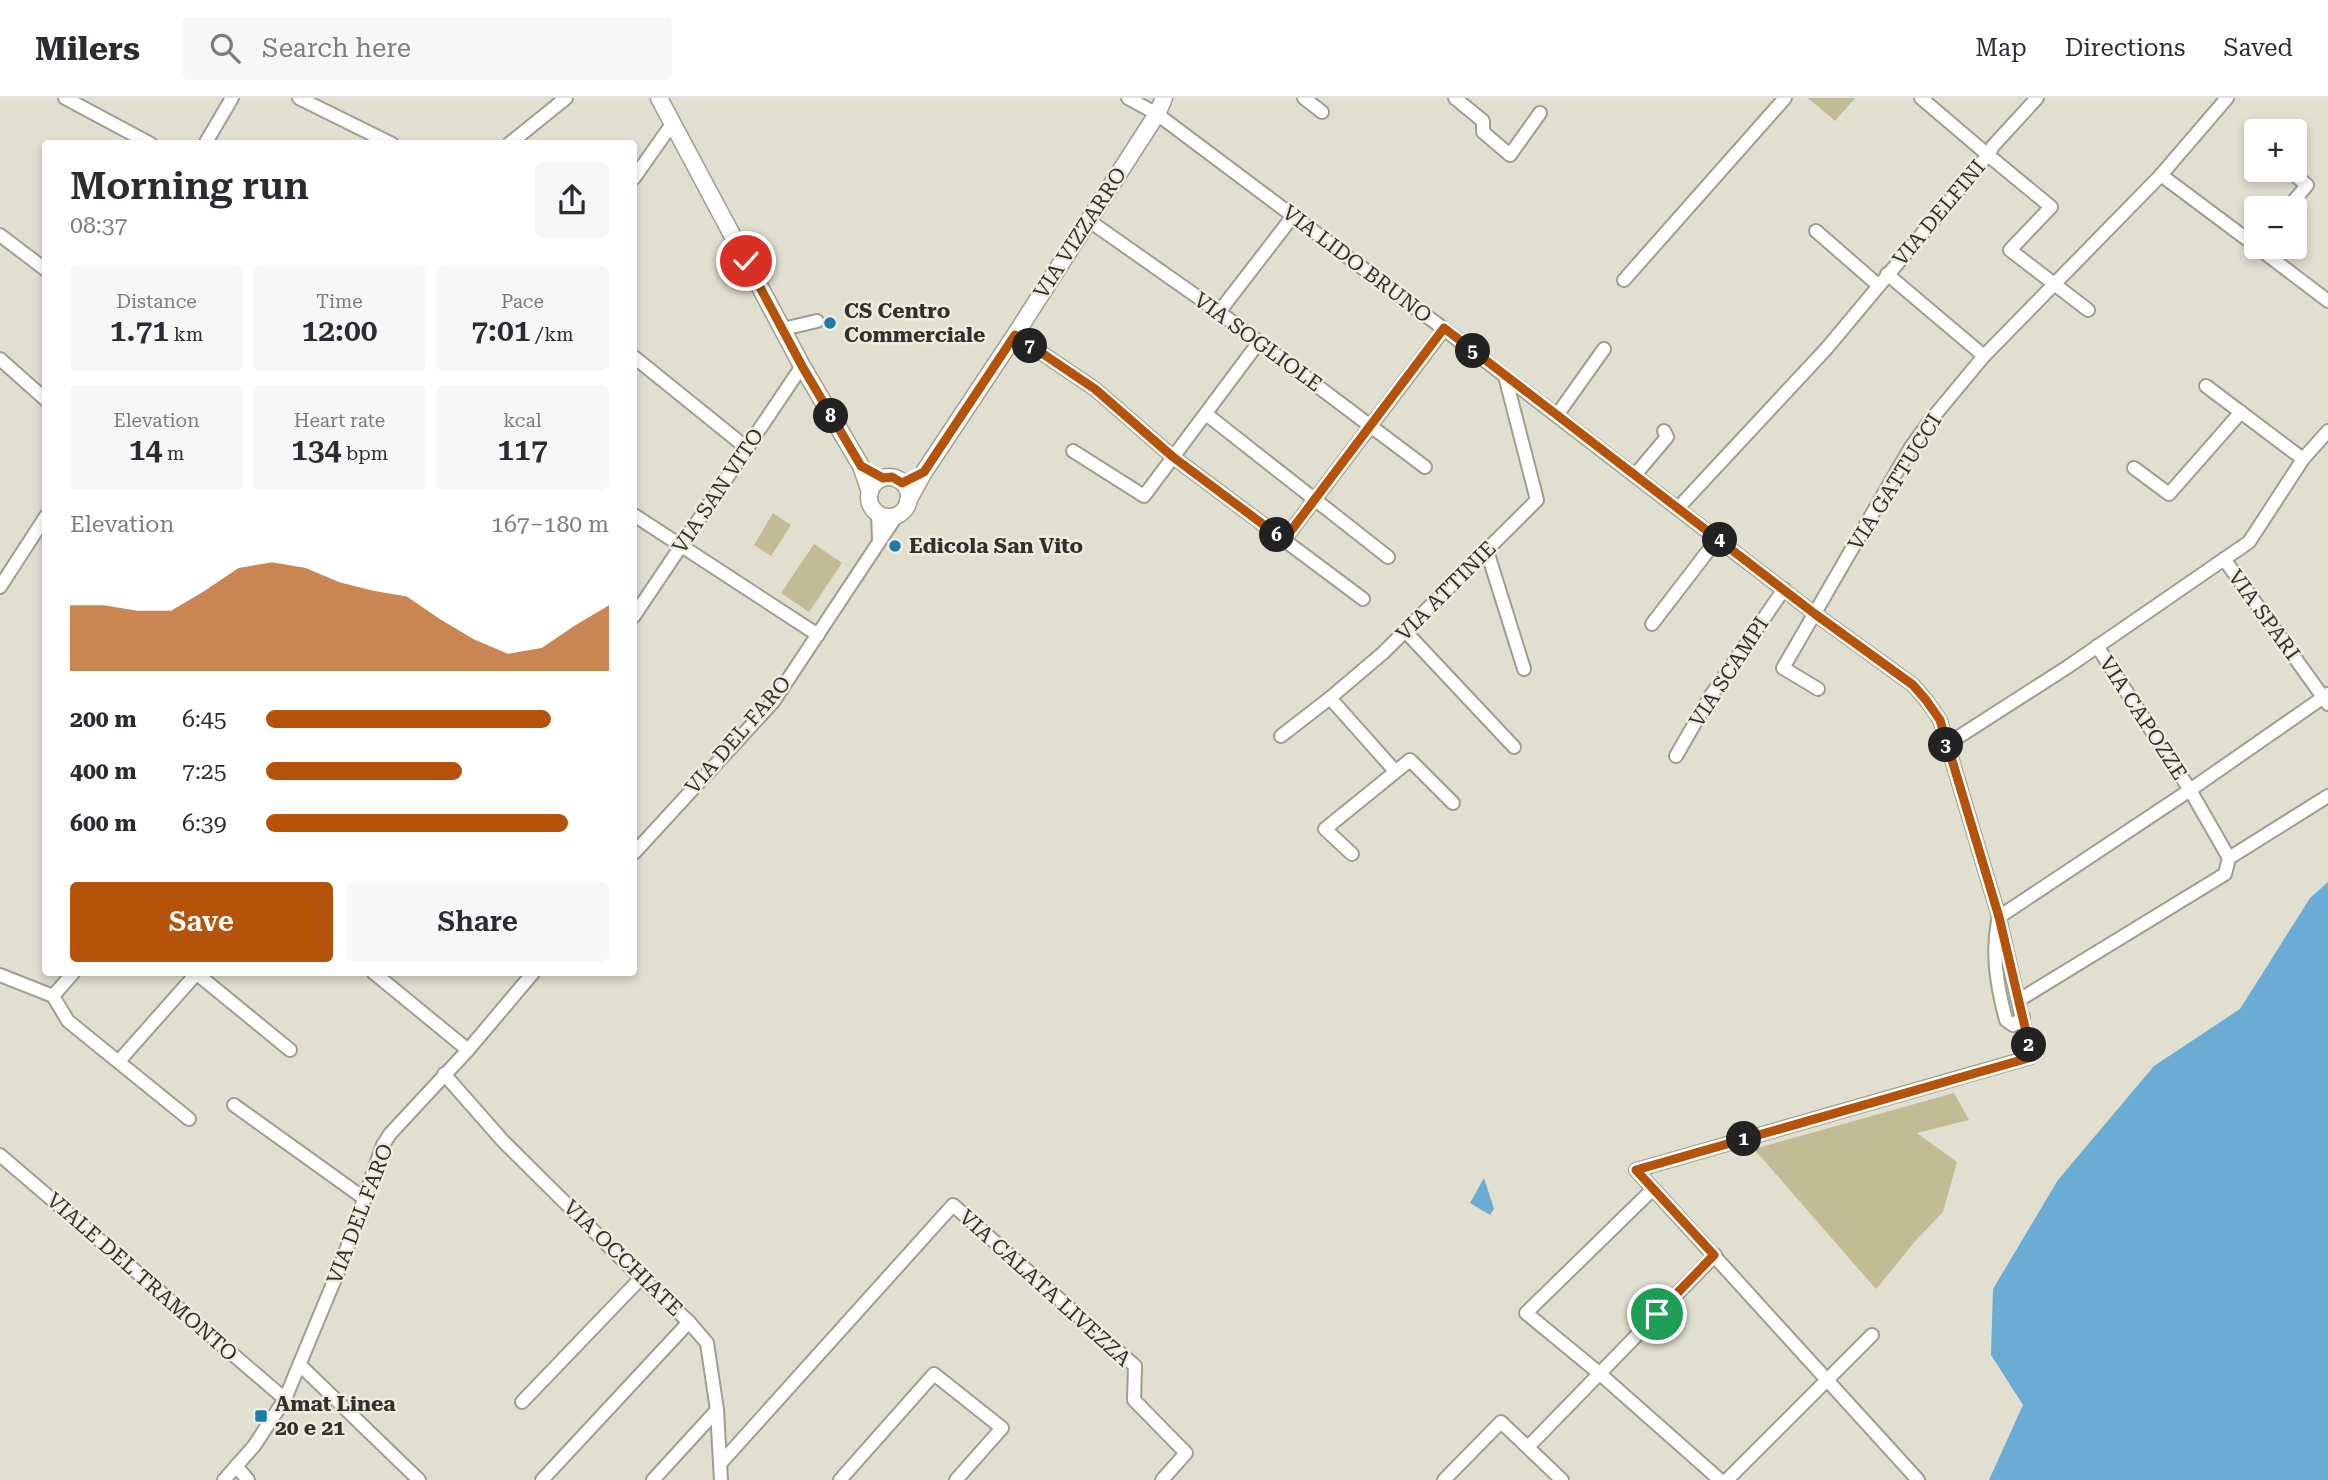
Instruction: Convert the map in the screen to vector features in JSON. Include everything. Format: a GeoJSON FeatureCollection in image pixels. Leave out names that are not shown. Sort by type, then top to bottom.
{"type":"FeatureCollection","features":[{"type":"Feature","properties":{"kind":"street"},"geometry":{"type":"LineString","coordinates":[[65,98],[144,140]]}},
{"type":"Feature","properties":{"kind":"street"},"geometry":{"type":"LineString","coordinates":[[207,140],[232,98]]}},
{"type":"Feature","properties":{"kind":"street"},"geometry":{"type":"LineString","coordinates":[[299,98],[384,140]]}},
{"type":"Feature","properties":{"kind":"street"},"geometry":{"type":"LineString","coordinates":[[514,140],[566,98]]}},
{"type":"Feature","properties":{"kind":"street"},"geometry":{"type":"LineString","coordinates":[[659,98],[802,366],[861,466],[870,492],[870,503],[878,514],[879,540]]}},
{"type":"Feature","properties":{"kind":"street","name":"VIA LIDO BRUNO"},"geometry":{"type":"LineString","coordinates":[[1128,98],[1157,114],[1444,328],[1815,614],[1913,685],[1940,720],[1999,917],[2032,1057],[1636,1170],[1653,1189]]}},
{"type":"Feature","properties":{"kind":"street","name":"VIA VIZZARRO"},"geometry":{"type":"LineString","coordinates":[[897,515],[902,512],[924,472],[1157,114],[1164,98]]}},
{"type":"Feature","properties":{"kind":"street"},"geometry":{"type":"LineString","coordinates":[[1304,98],[1322,112]]}},
{"type":"Feature","properties":{"kind":"street"},"geometry":{"type":"LineString","coordinates":[[1455,98],[1483,121],[1483,132],[1510,155],[1540,113]]}},
{"type":"Feature","properties":{"kind":"street"},"geometry":{"type":"LineString","coordinates":[[1623,279],[1785,98]]}},
{"type":"Feature","properties":{"kind":"street","name":"VIA DELFINI"},"geometry":{"type":"LineString","coordinates":[[1678,508],[1827,348],[1989,155],[1920,98]]}},
{"type":"Feature","properties":{"kind":"street"},"geometry":{"type":"LineString","coordinates":[[2037,98],[1993,146],[1989,155],[2051,207],[2010,250],[2088,310]]}},
{"type":"Feature","properties":{"kind":"street","name":"VIA GATTUCCI"},"geometry":{"type":"LineString","coordinates":[[1818,689],[1783,668],[1911,447],[1984,356],[2161,175],[2227,98]]}},
{"type":"Feature","properties":{"kind":"street"},"geometry":{"type":"LineString","coordinates":[[637,174],[672,124]]}},
{"type":"Feature","properties":{"kind":"street"},"geometry":{"type":"LineString","coordinates":[[2161,175],[2244,237]]}},
{"type":"Feature","properties":{"kind":"street"},"geometry":{"type":"LineString","coordinates":[[2297,196],[2306,185],[2302,182]]}},
{"type":"Feature","properties":{"kind":"street"},"geometry":{"type":"LineString","coordinates":[[1219,312],[1293,216]]}},
{"type":"Feature","properties":{"kind":"street","name":"VIA SOGLIOLE"},"geometry":{"type":"LineString","coordinates":[[1088,220],[1219,312],[1425,467]]}},
{"type":"Feature","properties":{"kind":"street"},"geometry":{"type":"LineString","coordinates":[[1816,231],[1878,285]]}},
{"type":"Feature","properties":{"kind":"street"},"geometry":{"type":"LineString","coordinates":[[0,235],[42,268]]}},
{"type":"Feature","properties":{"kind":"street"},"geometry":{"type":"LineString","coordinates":[[2273,259],[2327,299]]}},
{"type":"Feature","properties":{"kind":"street"},"geometry":{"type":"LineString","coordinates":[[1887,274],[1984,356]]}},
{"type":"Feature","properties":{"kind":"street"},"geometry":{"type":"LineString","coordinates":[[783,329],[817,321]]}},
{"type":"Feature","properties":{"kind":"street"},"geometry":{"type":"LineString","coordinates":[[1284,540],[1444,328]]}},
{"type":"Feature","properties":{"kind":"street"},"geometry":{"type":"LineString","coordinates":[[1015,335],[1095,389],[1173,457],[1363,599]]}},
{"type":"Feature","properties":{"kind":"street"},"geometry":{"type":"LineString","coordinates":[[1073,450],[1144,496],[1259,342]]}},
{"type":"Feature","properties":{"kind":"street"},"geometry":{"type":"LineString","coordinates":[[1557,415],[1604,349]]}},
{"type":"Feature","properties":{"kind":"street"},"geometry":{"type":"LineString","coordinates":[[0,359],[42,396]]}},
{"type":"Feature","properties":{"kind":"street"},"geometry":{"type":"LineString","coordinates":[[637,359],[748,449]]}},
{"type":"Feature","properties":{"kind":"street","name":"VIA SAN VITO"},"geometry":{"type":"LineString","coordinates":[[637,611],[802,366]]}},
{"type":"Feature","properties":{"kind":"street","name":"VIA ATTINIE"},"geometry":{"type":"LineString","coordinates":[[1281,736],[1330,698],[1405,631],[1537,500],[1505,376]]}},
{"type":"Feature","properties":{"kind":"street"},"geometry":{"type":"LineString","coordinates":[[2206,386],[2303,459]]}},
{"type":"Feature","properties":{"kind":"street"},"geometry":{"type":"LineString","coordinates":[[2134,468],[2169,494],[2241,412]]}},
{"type":"Feature","properties":{"kind":"street"},"geometry":{"type":"LineString","coordinates":[[1206,414],[1388,557]]}},
{"type":"Feature","properties":{"kind":"street"},"geometry":{"type":"LineString","coordinates":[[1635,475],[1667,437],[1664,430]]}},
{"type":"Feature","properties":{"kind":"street"},"geometry":{"type":"LineString","coordinates":[[1946,745],[2249,542],[2303,459],[2328,431]]}},
{"type":"Feature","properties":{"kind":"street"},"geometry":{"type":"LineString","coordinates":[[861,466],[883,478]]}},
{"type":"Feature","properties":{"kind":"street","name":"VIA VIZZARRO"},"geometry":{"type":"LineString","coordinates":[[902,483],[924,472]]}},
{"type":"Feature","properties":{"kind":"street"},"geometry":{"type":"LineString","coordinates":[[870,492],[874,484],[883,478],[892,477],[907,488],[908,501]]}},
{"type":"Feature","properties":{"kind":"street"},"geometry":{"type":"LineString","coordinates":[[878,514],[897,515]]}},
{"type":"Feature","properties":{"kind":"street","name":"VIA DEL FARO"},"geometry":{"type":"LineString","coordinates":[[637,850],[773,702],[897,515]]}},
{"type":"Feature","properties":{"kind":"street"},"geometry":{"type":"LineString","coordinates":[[637,516],[818,635]]}},
{"type":"Feature","properties":{"kind":"street"},"geometry":{"type":"LineString","coordinates":[[0,587],[42,522]]}},
{"type":"Feature","properties":{"kind":"street"},"geometry":{"type":"LineString","coordinates":[[1652,624],[1718,538]]}},
{"type":"Feature","properties":{"kind":"street"},"geometry":{"type":"LineString","coordinates":[[1487,551],[1524,669]]}},
{"type":"Feature","properties":{"kind":"street","name":"VIA SPARI"},"geometry":{"type":"LineString","coordinates":[[2224,559],[2326,698]]}},
{"type":"Feature","properties":{"kind":"street","name":"VIA SCAMPI"},"geometry":{"type":"LineString","coordinates":[[1676,756],[1710,697],[1784,589]]}},
{"type":"Feature","properties":{"kind":"street"},"geometry":{"type":"LineString","coordinates":[[1405,631],[1514,747]]}},
{"type":"Feature","properties":{"kind":"street","name":"VIA CAPOZZE"},"geometry":{"type":"LineString","coordinates":[[2096,646],[2190,790],[2229,858]]}},
{"type":"Feature","properties":{"kind":"street"},"geometry":{"type":"LineString","coordinates":[[1330,698],[1395,772]]}},
{"type":"Feature","properties":{"kind":"street"},"geometry":{"type":"LineString","coordinates":[[2023,1017],[2013,1025],[2006,1020],[2002,1005],[1996,969],[1999,917],[2326,698]]}},
{"type":"Feature","properties":{"kind":"street"},"geometry":{"type":"LineString","coordinates":[[1352,855],[1325,829],[1410,760],[1453,803]]}},
{"type":"Feature","properties":{"kind":"street"},"geometry":{"type":"LineString","coordinates":[[2019,1000],[2225,874],[2229,858],[2328,796]]}},
{"type":"Feature","properties":{"kind":"street"},"geometry":{"type":"LineString","coordinates":[[0,975],[53,996],[68,1021],[189,1119]]}},
{"type":"Feature","properties":{"kind":"street"},"geometry":{"type":"LineString","coordinates":[[53,996],[70,976]]}},
{"type":"Feature","properties":{"kind":"street"},"geometry":{"type":"LineString","coordinates":[[119,1061],[194,976]]}},
{"type":"Feature","properties":{"kind":"street"},"geometry":{"type":"LineString","coordinates":[[201,976],[290,1050]]}},
{"type":"Feature","properties":{"kind":"street"},"geometry":{"type":"LineString","coordinates":[[378,976],[468,1050]]}},
{"type":"Feature","properties":{"kind":"street","name":"VIA DEL FARO"},"geometry":{"type":"LineString","coordinates":[[225,1480],[254,1446],[285,1399],[342,1262],[383,1145],[530,976]]}},
{"type":"Feature","properties":{"kind":"street","name":"VIA OCCHIATE"},"geometry":{"type":"LineString","coordinates":[[444,1074],[503,1141],[689,1322],[707,1343],[717,1410],[721,1480]]}},
{"type":"Feature","properties":{"kind":"street"},"geometry":{"type":"LineString","coordinates":[[234,1105],[365,1199]]}},
{"type":"Feature","properties":{"kind":"street","name":"VIALE DEL TRAMONTO"},"geometry":{"type":"LineString","coordinates":[[0,1155],[285,1399]]}},
{"type":"Feature","properties":{"kind":"street"},"geometry":{"type":"LineString","coordinates":[[1720,1480],[1599,1373],[1526,1313],[1653,1189],[1918,1480]]}},
{"type":"Feature","properties":{"kind":"street","name":"VIA CALATA LIVEZZA"},"geometry":{"type":"LineString","coordinates":[[720,1464],[953,1205],[1135,1366],[1134,1401],[1186,1453],[1162,1480]]}},
{"type":"Feature","properties":{"kind":"street"},"geometry":{"type":"LineString","coordinates":[[1528,1447],[1714,1255]]}},
{"type":"Feature","properties":{"kind":"street"},"geometry":{"type":"LineString","coordinates":[[522,1402],[641,1278]]}},
{"type":"Feature","properties":{"kind":"street"},"geometry":{"type":"LineString","coordinates":[[541,1480],[689,1322]]}},
{"type":"Feature","properties":{"kind":"street"},"geometry":{"type":"LineString","coordinates":[[1727,1480],[1872,1335]]}},
{"type":"Feature","properties":{"kind":"street"},"geometry":{"type":"LineString","coordinates":[[300,1365],[419,1480]]}},
{"type":"Feature","properties":{"kind":"street"},"geometry":{"type":"LineString","coordinates":[[840,1480],[934,1374],[1002,1429],[956,1480]]}},
{"type":"Feature","properties":{"kind":"street"},"geometry":{"type":"LineString","coordinates":[[653,1480],[717,1410]]}},
{"type":"Feature","properties":{"kind":"street"},"geometry":{"type":"LineString","coordinates":[[1444,1480],[1502,1422],[1562,1480]]}},
{"type":"Feature","properties":{"kind":"street"},"geometry":{"type":"LineString","coordinates":[[236,1466],[248,1480]]}},
{"type":"Feature","properties":{"kind":"shaded area"},"geometry":{"type":"Polygon","coordinates":[[[1808,98],[1855,98],[1835,121],[1808,98]]]}},
{"type":"Feature","properties":{"kind":"shaded area"},"geometry":{"type":"Polygon","coordinates":[[[773,513],[791,525],[771,556],[754,545],[773,513]]]}},
{"type":"Feature","properties":{"kind":"shaded area"},"geometry":{"type":"Polygon","coordinates":[[[814,544],[842,563],[809,612],[781,593],[814,544]]]}},
{"type":"Feature","properties":{"kind":"shaded area"},"geometry":{"type":"Polygon","coordinates":[[[1954,1093],[1969,1120],[1917,1133],[1957,1162],[1943,1212],[1876,1289],[1754,1149],[1954,1093]]]}},
{"type":"Feature","properties":{"kind":"water"},"geometry":{"type":"Polygon","coordinates":[[[2328,882],[2328,1480],[1989,1480],[2023,1405],[1991,1355],[1993,1289],[2058,1180],[2154,1066],[2240,1009],[2310,898],[2328,882]]]}},
{"type":"Feature","properties":{"kind":"water"},"geometry":{"type":"Polygon","coordinates":[[[1484,1178],[1494,1209],[1490,1215],[1470,1203],[1484,1178]]]}},
{"type":"Feature","properties":{"kind":"place","name":"CS Centro Commerciale"},"geometry":{"type":"Point","coordinates":[830,323]}},
{"type":"Feature","properties":{"kind":"place","name":"Edicola San Vito"},"geometry":{"type":"Point","coordinates":[895,546]}},
{"type":"Feature","properties":{"kind":"place","name":"Amat Linea 20 e 21"},"geometry":{"type":"Point","coordinates":[261,1416]}},
{"type":"Feature","properties":{"kind":"route"},"geometry":{"type":"LineString","coordinates":[[746,261],[802,366],[861,466],[883,478],[892,477],[902,483],[924,472],[1015,335],[1095,389],[1173,457],[1284,540],[1444,328],[1815,614],[1913,685],[1926,700],[1940,720],[1999,917],[2032,1057],[1636,1170],[1714,1255],[1657,1314]]}}]}
